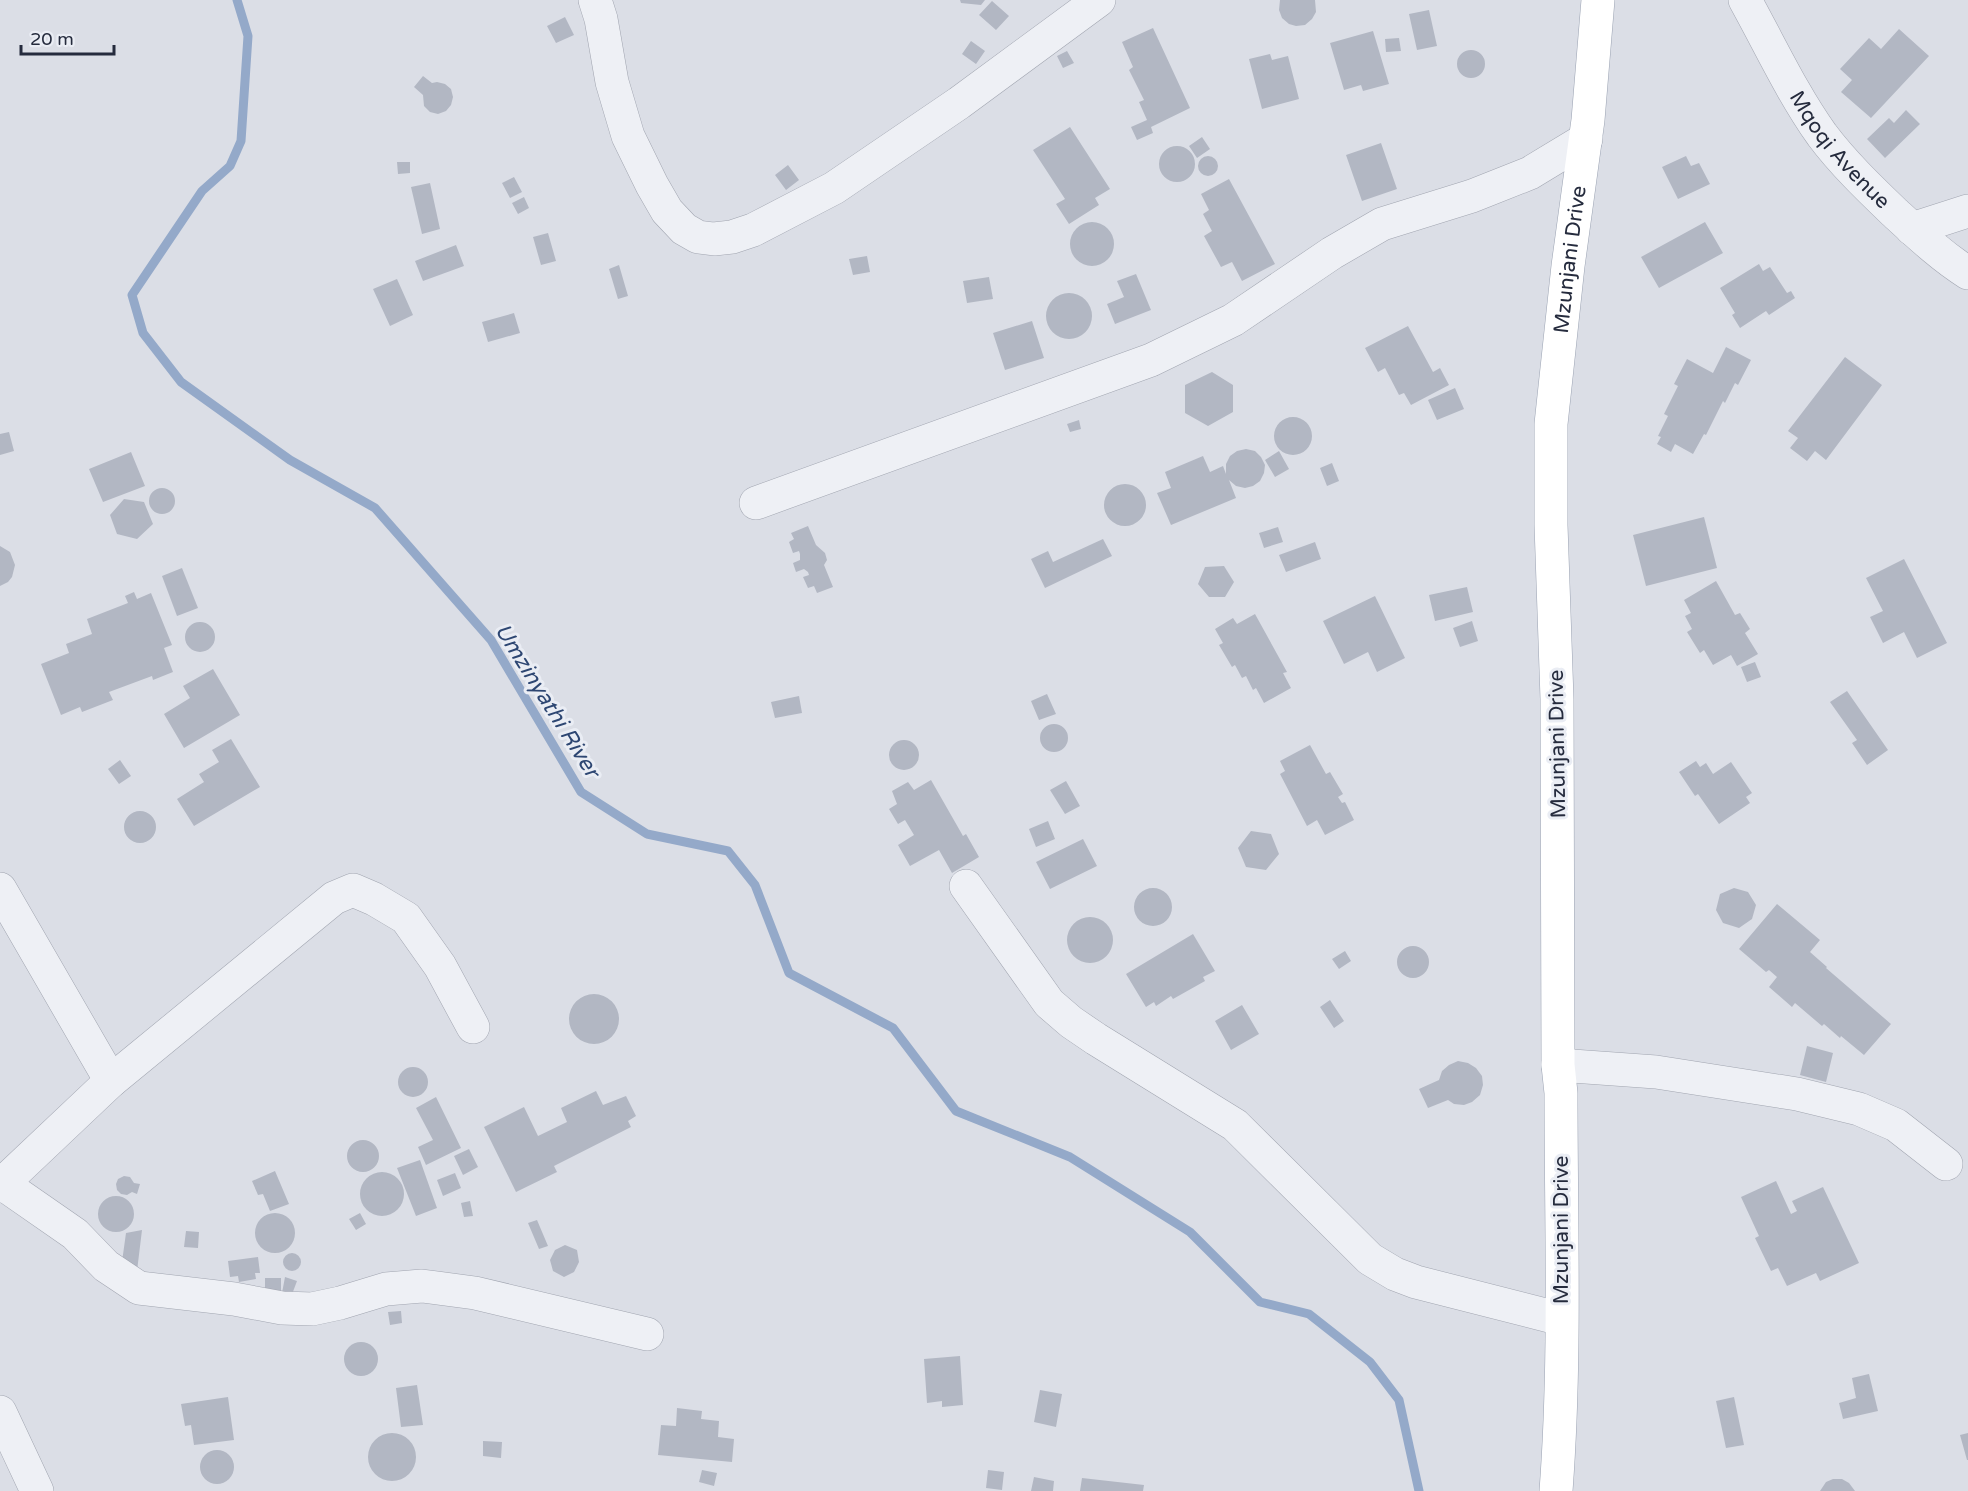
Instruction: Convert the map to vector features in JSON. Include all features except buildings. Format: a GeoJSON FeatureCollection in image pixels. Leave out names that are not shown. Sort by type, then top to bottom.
{"type":"FeatureCollection","features":[{"type":"Feature","properties":{"kind":"main road","name":"Mzunjani Drive"},"geometry":{"type":"LineString","coordinates":[[1556,1491],[1562,1318],[1561,1093],[1558,1065],[1557,722],[1551,525],[1551,424],[1565,290],[1586,139],[1598,0]]}},
{"type":"Feature","properties":{"kind":"street"},"geometry":{"type":"LineString","coordinates":[[595,0],[601,19],[612,82],[628,136],[652,185],[667,212],[684,229],[698,237],[714,239],[732,237],[753,230],[834,188],[959,103],[1099,0]]}},
{"type":"Feature","properties":{"kind":"street","name":"Mqoqi Avenue"},"geometry":{"type":"LineString","coordinates":[[1745,0],[1798,98],[1823,136],[1865,185],[1956,266],[1968,273]]}},
{"type":"Feature","properties":{"kind":"street"},"geometry":{"type":"LineString","coordinates":[[756,503],[1151,360],[1233,320],[1332,253],[1382,224],[1472,196],[1530,173],[1586,139]]}},
{"type":"Feature","properties":{"kind":"street"},"geometry":{"type":"LineString","coordinates":[[1912,228],[1968,211]]}},
{"type":"Feature","properties":{"kind":"street"},"geometry":{"type":"LineString","coordinates":[[966,885],[1050,1003],[1071,1022],[1096,1039],[1235,1125],[1370,1259],[1395,1274],[1416,1282],[1562,1318]]}},
{"type":"Feature","properties":{"kind":"street"},"geometry":{"type":"LineString","coordinates":[[0,889],[111,1082]]}},
{"type":"Feature","properties":{"kind":"street"},"geometry":{"type":"LineString","coordinates":[[473,1027],[440,966],[406,918],[375,899],[353,890],[334,898],[111,1082],[1,1185],[75,1234],[106,1266],[139,1288],[234,1299],[282,1308],[312,1309],[386,1289],[422,1286],[475,1293],[647,1334]]}},
{"type":"Feature","properties":{"kind":"street"},"geometry":{"type":"LineString","coordinates":[[1558,1065],[1656,1072],[1797,1094],[1859,1109],[1896,1125],[1946,1164]]}},
{"type":"Feature","properties":{"kind":"street"},"geometry":{"type":"LineString","coordinates":[[0,1412],[37,1491]]}},
{"type":"Feature","properties":{"kind":"waterway","name":"Umzinyathi River"},"geometry":{"type":"LineString","coordinates":[[237,0],[248,36],[241,141],[230,166],[202,191],[132,295],[143,333],[181,382],[290,460],[375,508],[491,640],[581,792],[647,834],[728,851],[755,885],[789,973],[893,1028],[956,1111],[1070,1157],[1190,1232],[1260,1302],[1309,1314],[1370,1362],[1399,1400],[1419,1491]]}}]}
